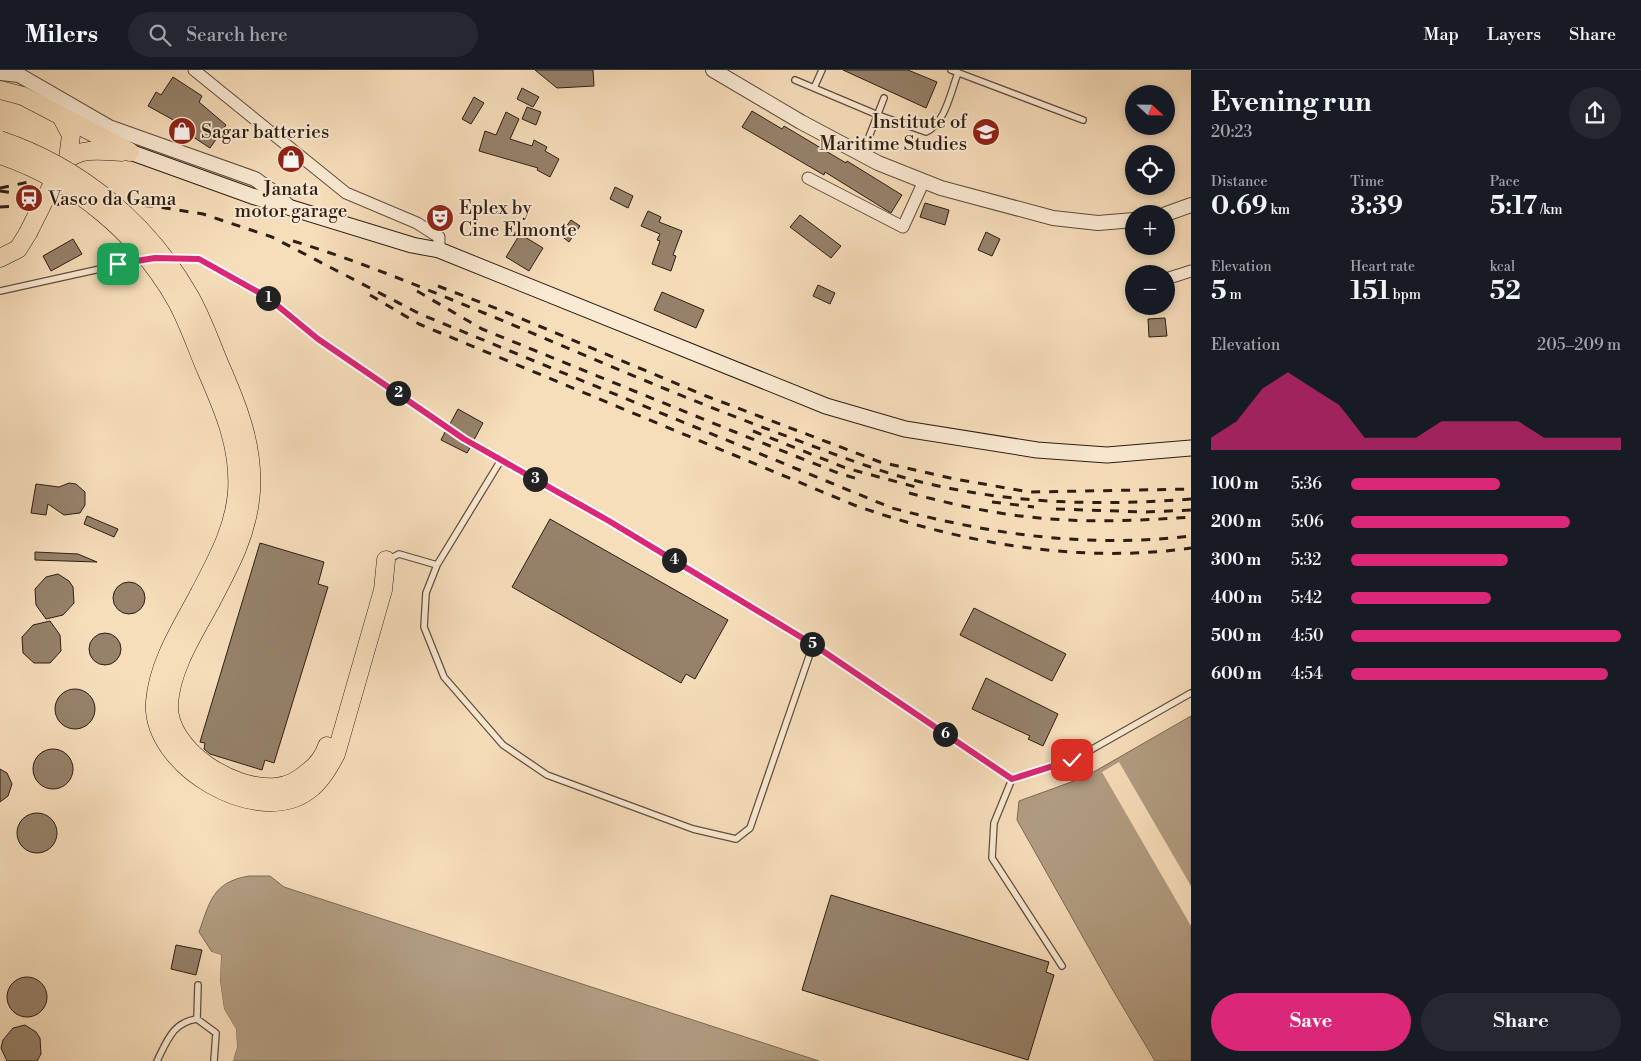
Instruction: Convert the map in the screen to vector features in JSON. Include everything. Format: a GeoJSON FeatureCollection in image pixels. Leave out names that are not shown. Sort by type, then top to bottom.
{"type":"FeatureCollection","features":[{"type":"Feature","properties":{"kind":"main road"},"geometry":{"type":"LineString","coordinates":[[0,90],[23,96],[130,152],[252,196],[412,245],[439,250],[826,406],[905,429],[1036,450],[1107,455],[1191,448]]}},
{"type":"Feature","properties":{"kind":"main road"},"geometry":{"type":"LineString","coordinates":[[0,258],[18,249],[68,159],[71,135],[62,118]]}},
{"type":"Feature","properties":{"kind":"main road"},"geometry":{"type":"LineString","coordinates":[[0,140],[57,164],[112,202],[157,248],[191,298],[240,413],[251,461],[251,493],[245,528],[232,562],[172,644],[160,676],[155,704],[158,729],[170,751],[187,769],[214,786],[243,799],[270,803],[287,800],[308,791],[324,775],[336,754],[384,590],[386,560]]}},
{"type":"Feature","properties":{"kind":"main road"},"geometry":{"type":"LineString","coordinates":[[68,159],[82,152],[97,150],[130,152]]}},
{"type":"Feature","properties":{"kind":"main road"},"geometry":{"type":"LineString","coordinates":[[0,155],[50,177],[103,213],[146,258],[178,304],[227,418],[236,462],[237,492],[231,524],[205,598]]}},
{"type":"Feature","properties":{"kind":"street"},"geometry":{"type":"LineString","coordinates":[[194,70],[346,193],[417,223],[433,233],[438,237],[439,250]]}},
{"type":"Feature","properties":{"kind":"street"},"geometry":{"type":"LineString","coordinates":[[0,72],[19,75],[109,127],[255,179],[276,194],[289,207]]}},
{"type":"Feature","properties":{"kind":"street"},"geometry":{"type":"LineString","coordinates":[[720,72],[862,155],[924,181],[1052,218],[1098,223],[1125,221]]}},
{"type":"Feature","properties":{"kind":"street"},"geometry":{"type":"LineString","coordinates":[[808,178],[903,227],[924,181]]}},
{"type":"Feature","properties":{"kind":"street"},"geometry":{"type":"LineString","coordinates":[[1175,211],[1191,205]]}},
{"type":"Feature","properties":{"kind":"street"},"geometry":{"type":"LineString","coordinates":[[1175,275],[1191,271]]}},
{"type":"Feature","properties":{"kind":"lane"},"geometry":{"type":"LineString","coordinates":[[814,88],[822,70]]}},
{"type":"Feature","properties":{"kind":"lane"},"geometry":{"type":"LineString","coordinates":[[951,70],[1083,120]]}},
{"type":"Feature","properties":{"kind":"lane"},"geometry":{"type":"LineString","coordinates":[[795,80],[878,115],[926,132],[934,129],[940,120],[958,73]]}},
{"type":"Feature","properties":{"kind":"lane"},"geometry":{"type":"LineString","coordinates":[[862,155],[884,98]]}},
{"type":"Feature","properties":{"kind":"lane"},"geometry":{"type":"LineString","coordinates":[[0,291],[155,258],[199,259],[267,297],[318,339],[464,439],[609,521],[814,645],[1012,779]]}},
{"type":"Feature","properties":{"kind":"lane"},"geometry":{"type":"LineString","coordinates":[[501,460],[437,565],[426,593],[424,627],[444,677],[503,745],[547,775],[693,829],[736,839],[750,828],[814,645]]}},
{"type":"Feature","properties":{"kind":"lane"},"geometry":{"type":"LineString","coordinates":[[386,560],[398,554],[437,565]]}},
{"type":"Feature","properties":{"kind":"lane"},"geometry":{"type":"LineString","coordinates":[[1012,779],[1072,760],[1191,693]]}},
{"type":"Feature","properties":{"kind":"lane"},"geometry":{"type":"LineString","coordinates":[[1012,779],[994,823],[992,858],[1062,966]]}},
{"type":"Feature","properties":{"kind":"lane"},"geometry":{"type":"LineString","coordinates":[[197,1019],[198,984]]}},
{"type":"Feature","properties":{"kind":"lane"},"geometry":{"type":"LineString","coordinates":[[158,1061],[171,1032],[188,1021],[197,1019],[216,1033],[214,1061]]}},
{"type":"Feature","properties":{"kind":"shaded area"},"geometry":{"type":"Polygon","coordinates":[[[1191,716],[1191,1061],[1155,1061],[1017,820],[1019,801],[1085,777],[1191,716]]]}},
{"type":"Feature","properties":{"kind":"shaded area"},"geometry":{"type":"Polygon","coordinates":[[[249,876],[270,876],[284,887],[819,1061],[233,1061],[237,1047],[236,1029],[224,1009],[220,981],[221,955],[212,952],[199,932],[210,902],[220,888],[237,879],[249,876]]]}},
{"type":"Feature","properties":{"kind":"pier"},"geometry":{"type":"Polygon","coordinates":[[[1119,762],[1191,886],[1191,926],[1102,772],[1119,762]]]}},
{"type":"Feature","properties":{"kind":"pier"},"geometry":{"type":"Polygon","coordinates":[[[212,952],[221,955],[220,981],[224,1009],[236,1029],[237,1047],[233,1061],[231,1061],[234,1047],[233,1030],[221,1010],[217,981],[218,957],[212,955],[212,952]]]}},
{"type":"Feature","properties":{"kind":"building"},"geometry":{"type":"Polygon","coordinates":[[[535,70],[593,70],[594,86],[557,88],[535,70]]]}},
{"type":"Feature","properties":{"kind":"building"},"geometry":{"type":"Polygon","coordinates":[[[843,70],[908,70],[937,82],[926,108],[843,70]]]}},
{"type":"Feature","properties":{"kind":"building"},"geometry":{"type":"Polygon","coordinates":[[[173,77],[202,96],[199,102],[226,125],[210,148],[184,131],[186,127],[148,106],[156,92],[161,95],[173,77]]]}},
{"type":"Feature","properties":{"kind":"building"},"geometry":{"type":"Polygon","coordinates":[[[522,88],[539,97],[533,107],[517,99],[522,88]]]}},
{"type":"Feature","properties":{"kind":"building"},"geometry":{"type":"Polygon","coordinates":[[[474,97],[484,103],[471,124],[462,119],[474,97]]]}},
{"type":"Feature","properties":{"kind":"building"},"geometry":{"type":"Polygon","coordinates":[[[527,107],[541,112],[536,125],[522,119],[527,107]]]}},
{"type":"Feature","properties":{"kind":"building"},"geometry":{"type":"Polygon","coordinates":[[[752,111],[782,129],[784,126],[846,163],[847,161],[902,195],[891,213],[825,172],[824,175],[742,127],[752,111]]]}},
{"type":"Feature","properties":{"kind":"building"},"geometry":{"type":"Polygon","coordinates":[[[506,112],[519,119],[510,139],[532,146],[534,140],[547,147],[545,151],[559,159],[550,177],[537,170],[538,168],[479,151],[485,131],[496,135],[506,112]]]}},
{"type":"Feature","properties":{"kind":"building"},"geometry":{"type":"Polygon","coordinates":[[[615,187],[633,196],[628,208],[610,199],[615,187]]]}},
{"type":"Feature","properties":{"kind":"building"},"geometry":{"type":"Polygon","coordinates":[[[925,203],[949,210],[945,225],[920,217],[925,203]]]}},
{"type":"Feature","properties":{"kind":"building"},"geometry":{"type":"Polygon","coordinates":[[[648,211],[661,217],[659,222],[682,231],[673,255],[676,256],[671,271],[652,264],[660,241],[657,240],[660,234],[641,226],[648,211]]]}},
{"type":"Feature","properties":{"kind":"building"},"geometry":{"type":"Polygon","coordinates":[[[800,215],[841,246],[831,258],[790,227],[800,215]]]}},
{"type":"Feature","properties":{"kind":"building"},"geometry":{"type":"Polygon","coordinates":[[[571,220],[580,226],[569,242],[560,235],[571,220]]]}},
{"type":"Feature","properties":{"kind":"building"},"geometry":{"type":"Polygon","coordinates":[[[986,232],[1000,239],[992,256],[978,250],[986,232]]]}},
{"type":"Feature","properties":{"kind":"building"},"geometry":{"type":"Polygon","coordinates":[[[520,234],[543,248],[529,271],[506,257],[520,234]]]}},
{"type":"Feature","properties":{"kind":"building"},"geometry":{"type":"Polygon","coordinates":[[[73,239],[82,254],[51,271],[43,256],[73,239]]]}},
{"type":"Feature","properties":{"kind":"building"},"geometry":{"type":"Polygon","coordinates":[[[818,285],[835,293],[830,304],[813,296],[818,285]]]}},
{"type":"Feature","properties":{"kind":"building"},"geometry":{"type":"Polygon","coordinates":[[[662,292],[704,310],[696,328],[654,310],[662,292]]]}},
{"type":"Feature","properties":{"kind":"building"},"geometry":{"type":"Polygon","coordinates":[[[1165,318],[1167,336],[1149,337],[1148,319],[1165,318]]]}},
{"type":"Feature","properties":{"kind":"building"},"geometry":{"type":"Polygon","coordinates":[[[458,409],[483,423],[474,440],[450,424],[458,409]]]}},
{"type":"Feature","properties":{"kind":"building"},"geometry":{"type":"Polygon","coordinates":[[[445,432],[470,448],[467,453],[441,440],[445,432]]]}},
{"type":"Feature","properties":{"kind":"building"},"geometry":{"type":"Polygon","coordinates":[[[69,483],[76,484],[85,492],[85,505],[80,513],[64,515],[48,504],[46,515],[31,513],[36,484],[59,487],[69,483]]]}},
{"type":"Feature","properties":{"kind":"building"},"geometry":{"type":"Polygon","coordinates":[[[87,516],[118,529],[114,537],[84,524],[87,516]]]}},
{"type":"Feature","properties":{"kind":"building"},"geometry":{"type":"Polygon","coordinates":[[[550,519],[728,620],[695,679],[686,674],[681,683],[512,587],[550,519]]]}},
{"type":"Feature","properties":{"kind":"building"},"geometry":{"type":"Polygon","coordinates":[[[260,543],[324,562],[318,584],[328,587],[274,763],[265,760],[262,770],[210,754],[204,749],[205,743],[200,742],[260,543]]]}},
{"type":"Feature","properties":{"kind":"building"},"geometry":{"type":"Polygon","coordinates":[[[35,552],[78,554],[97,562],[35,560],[35,552]]]}},
{"type":"Feature","properties":{"kind":"building"},"geometry":{"type":"Polygon","coordinates":[[[58,574],[69,581],[73,587],[74,603],[63,615],[46,619],[36,605],[35,589],[46,577],[58,574]]]}},
{"type":"Feature","properties":{"kind":"building"},"geometry":{"type":"Polygon","coordinates":[[[129,582],[135,583],[140,587],[144,592],[144,604],[140,609],[135,613],[129,614],[123,613],[118,609],[114,604],[113,598],[114,592],[118,587],[123,583],[129,582]]]}},
{"type":"Feature","properties":{"kind":"building"},"geometry":{"type":"Polygon","coordinates":[[[974,608],[1066,654],[1052,681],[960,635],[974,608]]]}},
{"type":"Feature","properties":{"kind":"building"},"geometry":{"type":"Polygon","coordinates":[[[50,621],[60,635],[61,651],[50,663],[34,663],[23,653],[22,637],[33,625],[50,621]]]}},
{"type":"Feature","properties":{"kind":"building"},"geometry":{"type":"Polygon","coordinates":[[[105,633],[111,634],[116,638],[120,643],[120,655],[116,660],[111,664],[105,665],[99,664],[94,660],[90,655],[89,649],[90,643],[94,638],[99,634],[105,633]]]}},
{"type":"Feature","properties":{"kind":"building"},"geometry":{"type":"Polygon","coordinates":[[[986,678],[1058,714],[1043,746],[1028,739],[1030,736],[972,709],[986,678]]]}},
{"type":"Feature","properties":{"kind":"building"},"geometry":{"type":"Polygon","coordinates":[[[79,689],[86,692],[92,698],[95,709],[94,717],[86,726],[79,729],[71,729],[64,726],[56,717],[55,705],[58,698],[67,690],[79,689]]]}},
{"type":"Feature","properties":{"kind":"building"},"geometry":{"type":"Polygon","coordinates":[[[57,749],[64,752],[70,758],[73,769],[72,777],[64,786],[57,789],[49,789],[42,786],[34,777],[33,765],[36,758],[45,750],[57,749]]]}},
{"type":"Feature","properties":{"kind":"building"},"geometry":{"type":"Polygon","coordinates":[[[0,769],[7,773],[12,784],[8,796],[0,802],[0,769]]]}},
{"type":"Feature","properties":{"kind":"building"},"geometry":{"type":"Polygon","coordinates":[[[41,813],[48,816],[54,822],[57,833],[56,841],[48,850],[41,853],[33,853],[26,850],[18,841],[17,829],[20,822],[29,814],[41,813]]]}},
{"type":"Feature","properties":{"kind":"building"},"geometry":{"type":"Polygon","coordinates":[[[831,895],[1049,962],[1046,972],[1054,975],[1028,1060],[802,990],[831,895]]]}},
{"type":"Feature","properties":{"kind":"building"},"geometry":{"type":"Polygon","coordinates":[[[176,945],[202,950],[196,975],[171,969],[176,945]]]}},
{"type":"Feature","properties":{"kind":"building"},"geometry":{"type":"Polygon","coordinates":[[[31,977],[38,980],[44,986],[47,997],[46,1005],[38,1014],[31,1017],[23,1017],[16,1014],[8,1005],[7,993],[10,986],[19,978],[31,977]]]}},
{"type":"Feature","properties":{"kind":"building"},"geometry":{"type":"Polygon","coordinates":[[[25,1025],[36,1032],[40,1038],[41,1054],[37,1061],[7,1061],[1,1048],[3,1040],[13,1028],[25,1025]]]}},
{"type":"Feature","properties":{"kind":"railway"},"geometry":{"type":"LineString","coordinates":[[0,188],[29,182]]}},
{"type":"Feature","properties":{"kind":"railway"},"geometry":{"type":"LineString","coordinates":[[0,191],[55,199]]}},
{"type":"Feature","properties":{"kind":"railway"},"geometry":{"type":"LineString","coordinates":[[0,207],[87,203],[153,206],[203,214],[272,237],[420,314],[892,508],[967,525],[1040,537],[1077,540],[1115,540],[1191,536]]}},
{"type":"Feature","properties":{"kind":"railway"},"geometry":{"type":"LineString","coordinates":[[293,241],[400,279],[744,420],[847,459],[899,476],[951,489],[1020,499],[1088,502],[1191,499]]}},
{"type":"Feature","properties":{"kind":"railway"},"geometry":{"type":"LineString","coordinates":[[438,286],[508,313],[706,396],[880,462],[955,479],[1029,492],[1191,489]]}},
{"type":"Feature","properties":{"kind":"railway"},"geometry":{"type":"LineString","coordinates":[[417,291],[482,329],[735,432],[838,473],[861,480]]}},
{"type":"Feature","properties":{"kind":"railway"},"geometry":{"type":"LineString","coordinates":[[370,295],[419,324],[854,505],[895,518],[978,540],[1020,547],[1105,553],[1191,548]]}},
{"type":"Feature","properties":{"kind":"railway"},"geometry":{"type":"LineString","coordinates":[[753,431],[846,468],[923,489]]}},
{"type":"Feature","properties":{"kind":"railway"},"geometry":{"type":"LineString","coordinates":[[909,493],[984,510],[1050,519],[1110,521],[1191,517]]}},
{"type":"Feature","properties":{"kind":"railway"},"geometry":{"type":"LineString","coordinates":[[992,502],[1034,507]]}},
{"type":"Feature","properties":{"kind":"railway"},"geometry":{"type":"LineString","coordinates":[[1056,509],[1146,512],[1191,510]]}},
{"type":"Feature","properties":{"kind":"place","name":"Sagar batteries"},"geometry":{"type":"Point","coordinates":[182,131]}},
{"type":"Feature","properties":{"kind":"place","name":"Institute of Maritime Studies"},"geometry":{"type":"Point","coordinates":[986,132]}},
{"type":"Feature","properties":{"kind":"place","name":"Janata motor garage"},"geometry":{"type":"Point","coordinates":[291,159]}},
{"type":"Feature","properties":{"kind":"place","name":"Vasco da Gama"},"geometry":{"type":"Point","coordinates":[29,198]}},
{"type":"Feature","properties":{"kind":"place","name":"Eplex by Cine Elmonte"},"geometry":{"type":"Point","coordinates":[440,218]}},
{"type":"Feature","properties":{"kind":"route"},"geometry":{"type":"LineString","coordinates":[[118,264],[155,258],[199,259],[267,297],[318,339],[464,439],[609,521],[814,645],[1012,779],[1072,760]]}}]}
